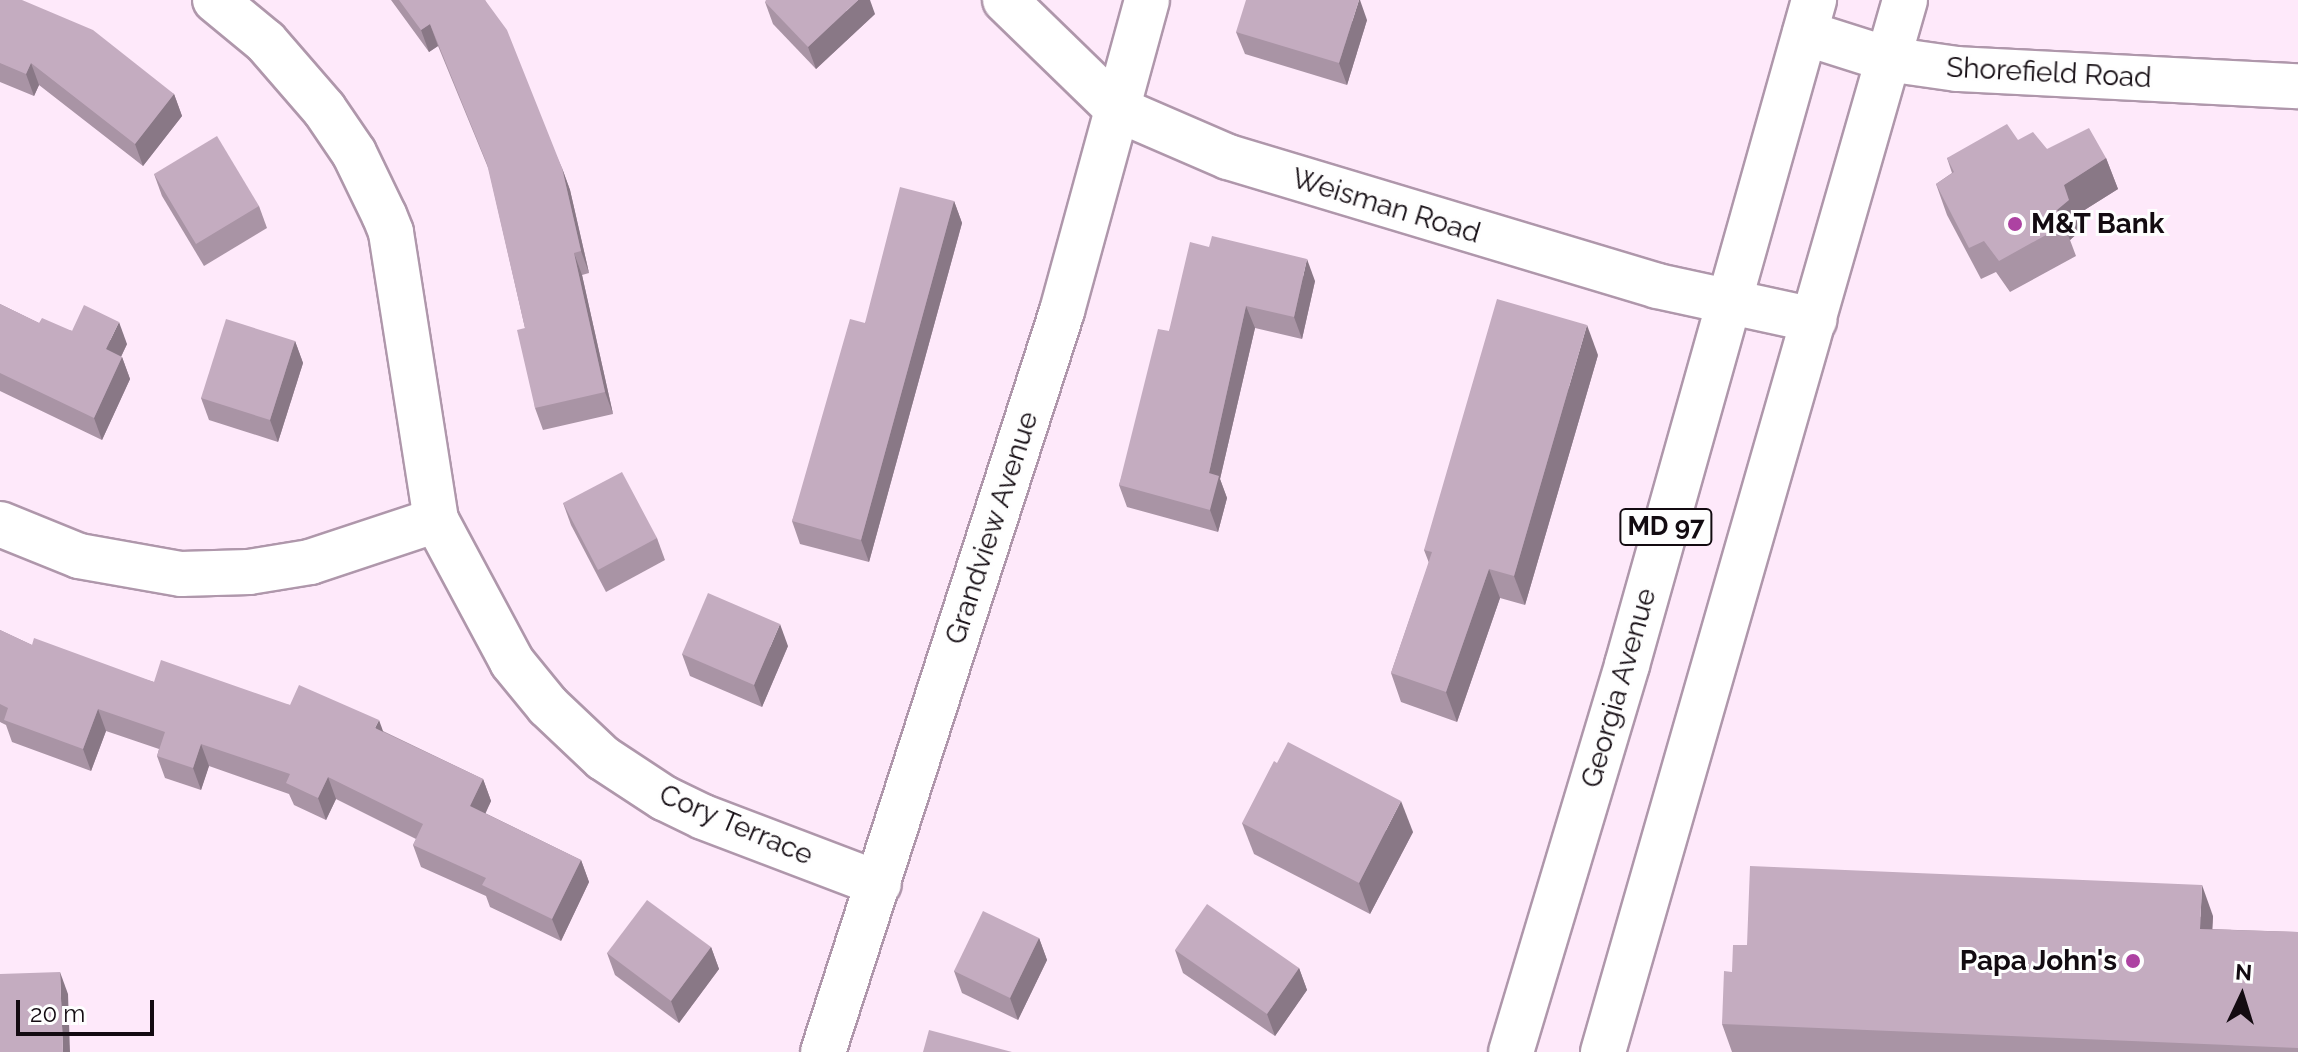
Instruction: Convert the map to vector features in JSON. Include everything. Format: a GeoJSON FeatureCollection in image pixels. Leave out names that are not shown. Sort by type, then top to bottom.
{"type":"FeatureCollection","features":[{"type":"Feature","properties":{"kind":"street","name":"Cory Terrace"},"geometry":{"type":"LineString","coordinates":[[215,0],[266,42],[324,109],[354,153],[384,215],[391,232],[436,520],[512,662],[548,706],[603,758],[664,798],[703,817],[879,884]]}},
{"type":"Feature","properties":{"kind":"street","name":"Weisman Road"},"geometry":{"type":"LineString","coordinates":[[1005,0],[1117,109],[1228,157],[1641,282],[1814,320]]}},
{"type":"Feature","properties":{"kind":"street","name":"Grandview Avenue"},"geometry":{"type":"LineString","coordinates":[[823,1052],[1062,311],[1147,0]]}},
{"type":"Feature","properties":{"kind":"street","name":"MD 97"},"geometry":{"type":"LineString","coordinates":[[1603,1052],[1905,0]]}},
{"type":"Feature","properties":{"kind":"street","name":"Shorefield Road"},"geometry":{"type":"LineString","coordinates":[[1810,17],[1887,59],[1957,69],[2298,86]]}},
{"type":"Feature","properties":{"kind":"street","name":"Georgia Avenue"},"geometry":{"type":"LineString","coordinates":[[1511,1052],[1631,650],[1810,17]]}},
{"type":"Feature","properties":{"kind":"street"},"geometry":{"type":"LineString","coordinates":[[0,524],[79,556],[181,574],[249,572],[310,562],[436,520]]}},
{"type":"Feature","properties":{"kind":"building"},"geometry":{"type":"Polygon","coordinates":[[[0,0],[22,0],[93,30],[174,94],[135,144],[31,63],[26,74],[0,63],[0,0]]]}},
{"type":"Feature","properties":{"kind":"building"},"geometry":{"type":"Polygon","coordinates":[[[399,0],[485,0],[507,30],[562,168],[581,251],[574,253],[605,392],[535,408],[517,330],[525,328],[487,164],[430,24],[421,30],[399,0]]]}},
{"type":"Feature","properties":{"kind":"building"},"geometry":{"type":"Polygon","coordinates":[[[766,0],[858,0],[808,47],[766,0]]]}},
{"type":"Feature","properties":{"kind":"building"},"geometry":{"type":"Polygon","coordinates":[[[1246,0],[1359,0],[1339,63],[1236,32],[1246,0]]]}},
{"type":"Feature","properties":{"kind":"building"},"geometry":{"type":"Polygon","coordinates":[[[2007,124],[2018,140],[2033,132],[2047,149],[2089,128],[2106,158],[2064,185],[2069,200],[2057,210],[2064,225],[1999,261],[1984,241],[1969,248],[1936,184],[1954,172],[1947,158],[2007,124]]]}},
{"type":"Feature","properties":{"kind":"building"},"geometry":{"type":"Polygon","coordinates":[[[217,136],[259,206],[196,244],[154,174],[217,136]]]}},
{"type":"Feature","properties":{"kind":"building"},"geometry":{"type":"Polygon","coordinates":[[[900,187],[954,201],[861,540],[792,521],[850,319],[865,323],[900,187]]]}},
{"type":"Feature","properties":{"kind":"building"},"geometry":{"type":"Polygon","coordinates":[[[1212,236],[1307,259],[1294,317],[1246,306],[1209,473],[1219,476],[1210,510],[1119,485],[1158,329],[1169,331],[1190,242],[1209,247],[1212,236]]]}},
{"type":"Feature","properties":{"kind":"building"},"geometry":{"type":"Polygon","coordinates":[[[1497,299],[1587,325],[1514,576],[1489,569],[1446,692],[1391,673],[1432,552],[1424,550],[1497,299]]]}},
{"type":"Feature","properties":{"kind":"building"},"geometry":{"type":"Polygon","coordinates":[[[0,304],[39,323],[42,318],[72,331],[84,305],[119,322],[106,349],[122,357],[94,418],[0,373],[0,304]]]}},
{"type":"Feature","properties":{"kind":"building"},"geometry":{"type":"Polygon","coordinates":[[[226,319],[295,341],[270,420],[201,398],[226,319]]]}},
{"type":"Feature","properties":{"kind":"building"},"geometry":{"type":"Polygon","coordinates":[[[622,472],[657,538],[598,570],[563,503],[622,472]]]}},
{"type":"Feature","properties":{"kind":"building"},"geometry":{"type":"Polygon","coordinates":[[[708,593],[780,624],[754,685],[682,654],[708,593]]]}},
{"type":"Feature","properties":{"kind":"building"},"geometry":{"type":"Polygon","coordinates":[[[0,630],[32,645],[34,638],[154,682],[161,660],[290,705],[299,685],[379,720],[375,728],[483,779],[470,806],[581,860],[552,919],[482,885],[486,878],[413,845],[423,824],[328,777],[318,798],[286,783],[290,774],[201,744],[193,768],[157,756],[165,732],[98,709],[83,749],[4,720],[8,708],[0,704],[0,630]]]}},
{"type":"Feature","properties":{"kind":"building"},"geometry":{"type":"Polygon","coordinates":[[[1288,742],[1401,801],[1359,883],[1242,823],[1274,761],[1277,763],[1288,742]]]}},
{"type":"Feature","properties":{"kind":"building"},"geometry":{"type":"Polygon","coordinates":[[[1750,866],[2202,885],[2200,929],[2298,932],[2298,1048],[1722,1024],[1724,971],[1732,972],[1733,945],[1747,945],[1750,866]]]}},
{"type":"Feature","properties":{"kind":"building"},"geometry":{"type":"Polygon","coordinates":[[[647,900],[711,947],[671,1001],[607,953],[647,900]]]}},
{"type":"Feature","properties":{"kind":"building"},"geometry":{"type":"Polygon","coordinates":[[[1207,904],[1299,968],[1267,1014],[1175,950],[1207,904]]]}},
{"type":"Feature","properties":{"kind":"building"},"geometry":{"type":"Polygon","coordinates":[[[983,911],[1039,938],[1010,998],[954,971],[983,911]]]}},
{"type":"Feature","properties":{"kind":"building"},"geometry":{"type":"Polygon","coordinates":[[[60,972],[63,1052],[0,1052],[0,974],[60,972]]]}},
{"type":"Feature","properties":{"kind":"building"},"geometry":{"type":"Polygon","coordinates":[[[929,1030],[1012,1052],[923,1052],[929,1030]]]}},
{"type":"Feature","properties":{"kind":"place","name":"M&T Bank"},"geometry":{"type":"Point","coordinates":[2015,224]}},
{"type":"Feature","properties":{"kind":"place","name":"Papa John's"},"geometry":{"type":"Point","coordinates":[2133,961]}}]}
